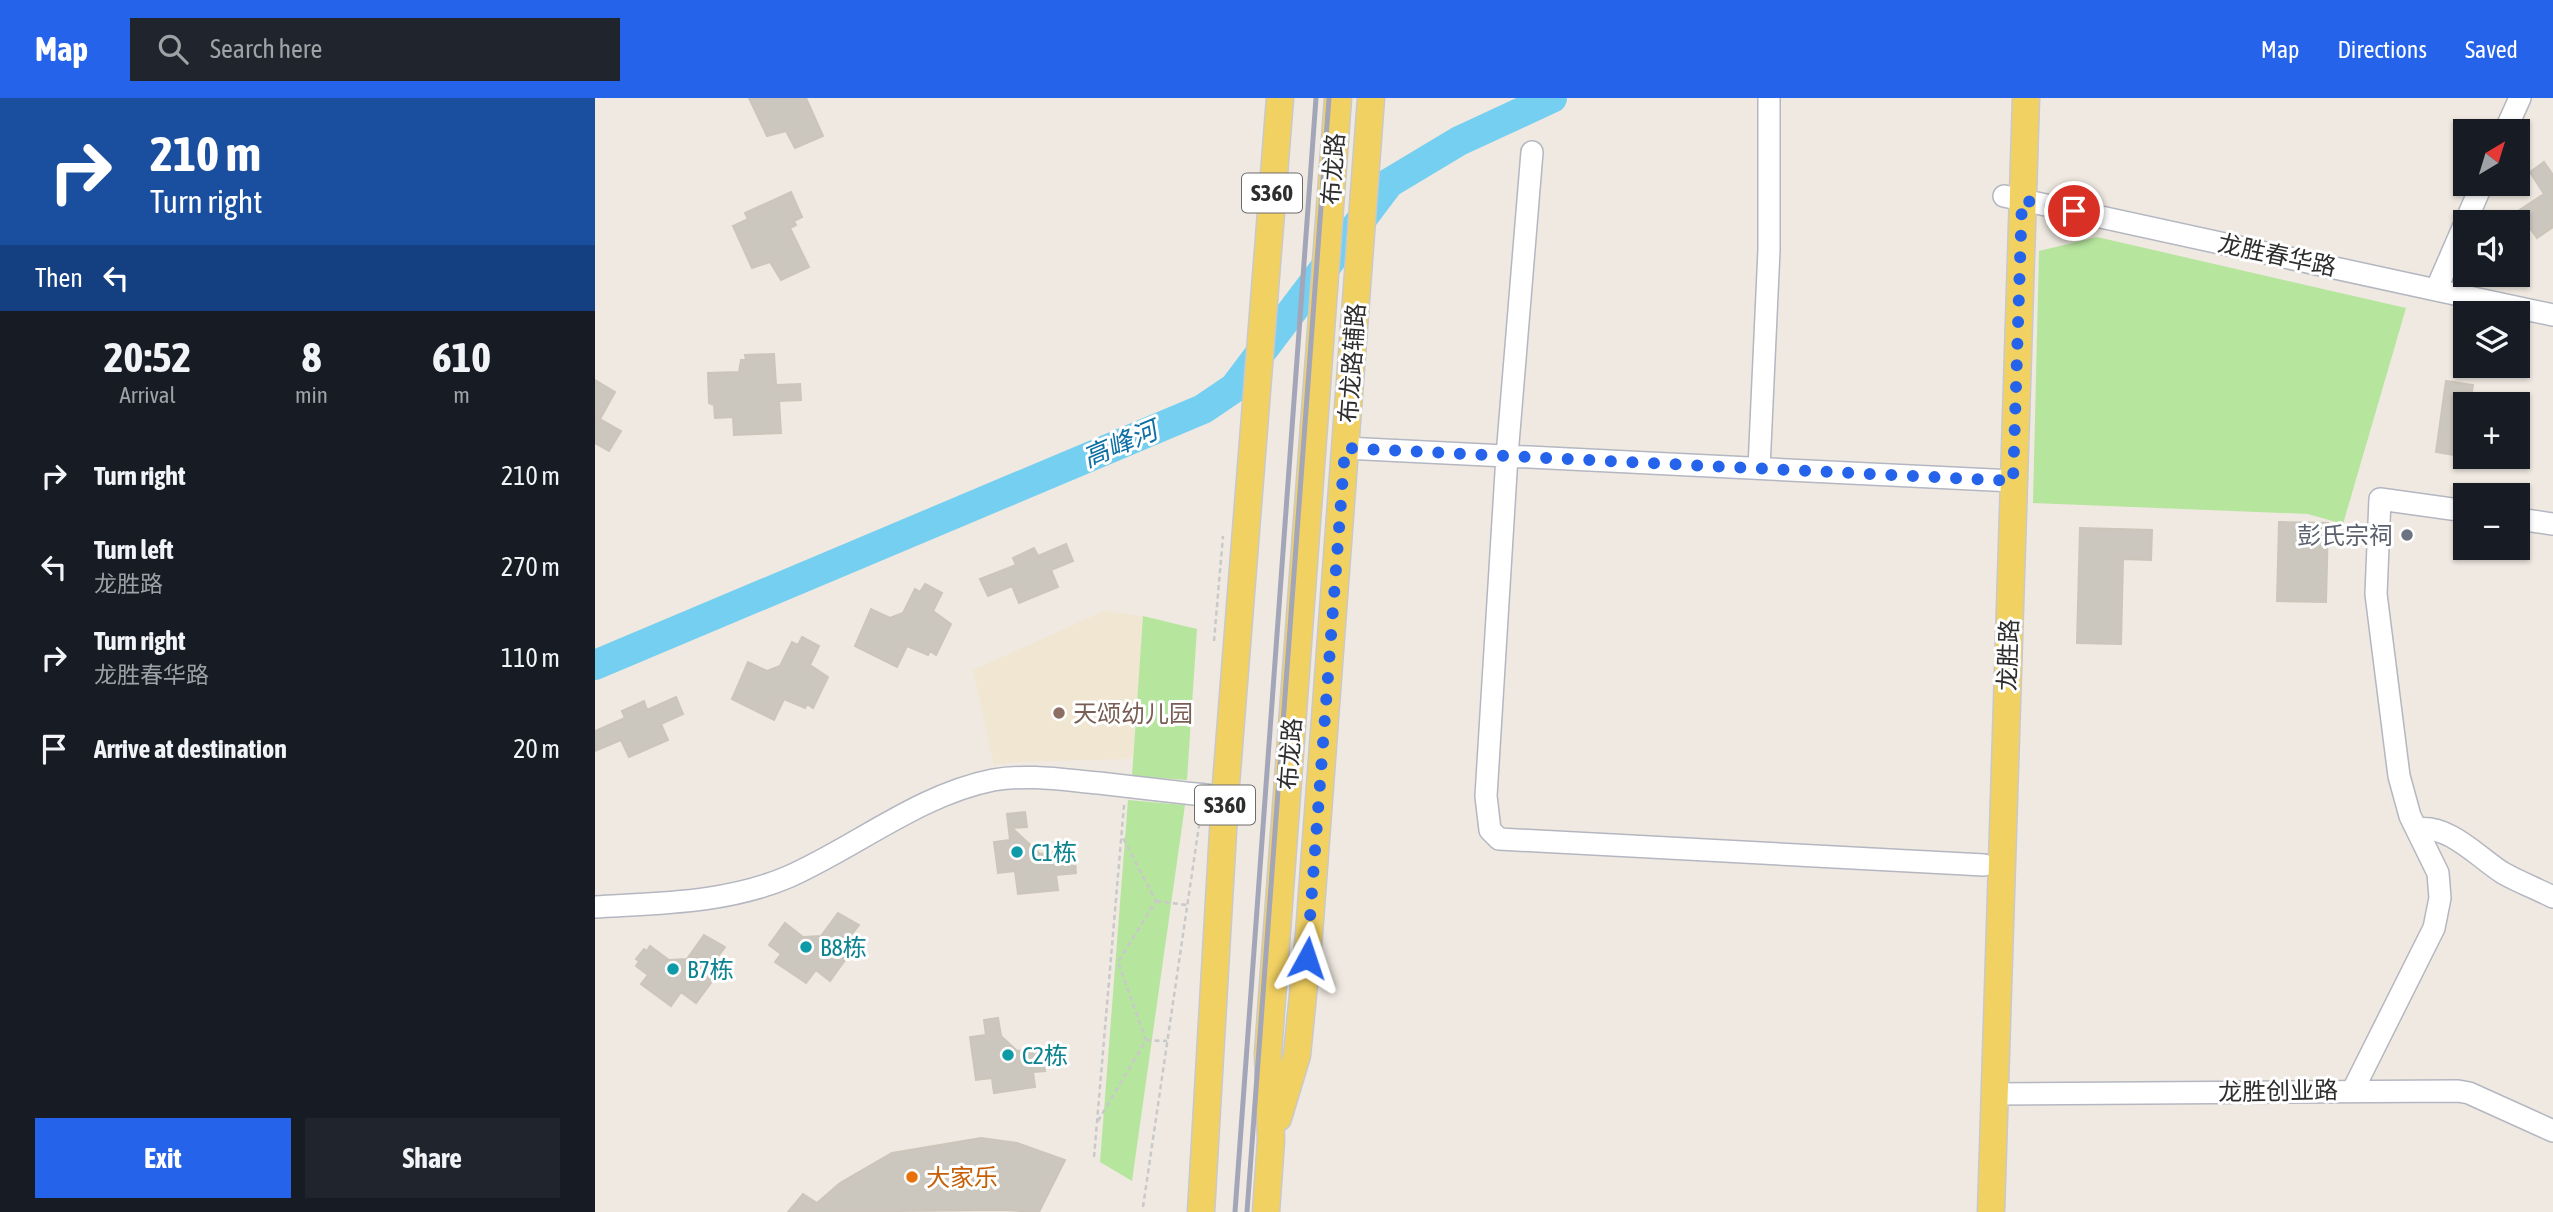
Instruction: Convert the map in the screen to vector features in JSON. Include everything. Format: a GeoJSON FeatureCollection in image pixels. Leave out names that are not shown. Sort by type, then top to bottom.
{"type":"FeatureCollection","features":[{"type":"Feature","properties":{"kind":"main road","name":"S360"},"geometry":{"type":"LineString","coordinates":[[1201,1212],[1213,801],[1258,400],[1280,98]]}},
{"type":"Feature","properties":{"kind":"main road","name":"布龙路"},"geometry":{"type":"LineString","coordinates":[[1266,1212],[1271,1140],[1268,1053],[1338,98]]}},
{"type":"Feature","properties":{"kind":"main road","name":"布龙路辅路"},"geometry":{"type":"LineString","coordinates":[[1271,1140],[1297,1055],[1309,934],[1371,98]]}},
{"type":"Feature","properties":{"kind":"main road","name":"龙胜路"},"geometry":{"type":"LineString","coordinates":[[1991,1212],[2001,1094],[2005,480],[2013,198],[2008,98]]}},
{"type":"Feature","properties":{"kind":"main road","name":"龙胜路"},"geometry":{"type":"LineString","coordinates":[[2013,198],[2026,98]]}},
{"type":"Feature","properties":{"kind":"main road","name":"龙胜路"},"geometry":{"type":"LineString","coordinates":[[1974,1212],[1984,865],[2005,480]]}},
{"type":"Feature","properties":{"kind":"street"},"geometry":{"type":"LineString","coordinates":[[1759,468],[1769,250],[1769,98]]}},
{"type":"Feature","properties":{"kind":"street"},"geometry":{"type":"LineString","coordinates":[[2510,119],[2520,98]]}},
{"type":"Feature","properties":{"kind":"street"},"geometry":{"type":"LineString","coordinates":[[1532,152],[1507,456],[1486,796],[1490,830],[1499,839],[1984,865]]}},
{"type":"Feature","properties":{"kind":"street"},"geometry":{"type":"LineString","coordinates":[[2436,290],[2477,196]]}},
{"type":"Feature","properties":{"kind":"street","name":"龙胜春华路"},"geometry":{"type":"LineString","coordinates":[[2013,198],[2553,315]]}},
{"type":"Feature","properties":{"kind":"street"},"geometry":{"type":"LineString","coordinates":[[1345,448],[2005,480]]}},
{"type":"Feature","properties":{"kind":"street"},"geometry":{"type":"LineString","coordinates":[[2353,1090],[2430,937],[2438,914],[2440,884],[2438,873],[2402,792],[2375,594],[2380,499],[2453,509]]}},
{"type":"Feature","properties":{"kind":"street"},"geometry":{"type":"LineString","coordinates":[[2530,521],[2553,524]]}},
{"type":"Feature","properties":{"kind":"street"},"geometry":{"type":"LineString","coordinates":[[595,907],[710,899],[760,887],[796,873],[912,811],[967,787],[995,780],[1049,778],[1213,801]]}},
{"type":"Feature","properties":{"kind":"street"},"geometry":{"type":"LineString","coordinates":[[2417,829],[2434,830],[2460,842],[2504,873],[2553,897]]}},
{"type":"Feature","properties":{"kind":"street","name":"龙胜创业路"},"geometry":{"type":"LineString","coordinates":[[2001,1094],[2353,1090],[2464,1092],[2553,1131]]}},
{"type":"Feature","properties":{"kind":"path"},"geometry":{"type":"LineString","coordinates":[[1094,1157],[1124,799]]}},
{"type":"Feature","properties":{"kind":"path"},"geometry":{"type":"LineString","coordinates":[[1143,1207],[1187,905],[1213,801]]}},
{"type":"Feature","properties":{"kind":"path"},"geometry":{"type":"LineString","coordinates":[[1121,834],[1156,901]]}},
{"type":"Feature","properties":{"kind":"path"},"geometry":{"type":"LineString","coordinates":[[1156,901],[1187,905]]}},
{"type":"Feature","properties":{"kind":"path"},"geometry":{"type":"LineString","coordinates":[[1118,962],[1156,901]]}},
{"type":"Feature","properties":{"kind":"path"},"geometry":{"type":"LineString","coordinates":[[1110,962],[1118,962]]}},
{"type":"Feature","properties":{"kind":"path"},"geometry":{"type":"LineString","coordinates":[[1118,962],[1146,1040]]}},
{"type":"Feature","properties":{"kind":"path"},"geometry":{"type":"LineString","coordinates":[[1146,1040],[1167,1041]]}},
{"type":"Feature","properties":{"kind":"path"},"geometry":{"type":"LineString","coordinates":[[1097,1124],[1146,1040]]}},
{"type":"Feature","properties":{"kind":"shaded area","name":"天颂幼儿园"},"geometry":{"type":"Polygon","coordinates":[[[1104,611],[1143,616],[1133,756],[1129,759],[1014,762],[994,765],[973,670],[1104,611]]]}},
{"type":"Feature","properties":{"kind":"green space"},"geometry":{"type":"Polygon","coordinates":[[[2097,237],[2406,308],[2343,524],[2308,514],[2033,503],[2039,251],[2097,237]]]}},
{"type":"Feature","properties":{"kind":"green space"},"geometry":{"type":"Polygon","coordinates":[[[1143,616],[1197,629],[1187,780],[1132,776],[1143,616]]]}},
{"type":"Feature","properties":{"kind":"green space"},"geometry":{"type":"Polygon","coordinates":[[[1128,800],[1185,805],[1132,1181],[1100,1162],[1128,800]]]}},
{"type":"Feature","properties":{"kind":"building"},"geometry":{"type":"Polygon","coordinates":[[[749,98],[806,98],[823,136],[795,148],[786,131],[767,136],[749,98]]]}},
{"type":"Feature","properties":{"kind":"building"},"geometry":{"type":"Polygon","coordinates":[[[2544,162],[2553,175],[2553,227],[2537,238],[2530,228],[2530,210],[2520,210],[2544,194],[2531,171],[2544,162]]]}},
{"type":"Feature","properties":{"kind":"building"},"geometry":{"type":"Polygon","coordinates":[[[791,192],[802,217],[794,221],[796,225],[790,228],[809,267],[781,280],[770,262],[752,268],[733,226],[748,219],[745,213],[791,192]]]}},
{"type":"Feature","properties":{"kind":"building"},"geometry":{"type":"Polygon","coordinates":[[[774,354],[776,385],[800,384],[801,400],[779,401],[781,433],[734,435],[733,417],[715,418],[714,405],[709,403],[708,373],[739,372],[741,360],[746,360],[745,355],[774,354]]]}},
{"type":"Feature","properties":{"kind":"building"},"geometry":{"type":"Polygon","coordinates":[[[595,380],[615,392],[600,419],[621,431],[609,451],[595,443],[595,380]]]}},
{"type":"Feature","properties":{"kind":"building"},"geometry":{"type":"Polygon","coordinates":[[[2446,381],[2473,385],[2472,392],[2453,392],[2453,455],[2436,452],[2446,381]]]}},
{"type":"Feature","properties":{"kind":"building"},"geometry":{"type":"Polygon","coordinates":[[[2279,522],[2328,523],[2326,602],[2277,601],[2279,522]]]}},
{"type":"Feature","properties":{"kind":"building"},"geometry":{"type":"Polygon","coordinates":[[[2080,528],[2152,530],[2151,560],[2123,559],[2121,644],[2077,643],[2080,528]]]}},
{"type":"Feature","properties":{"kind":"building"},"geometry":{"type":"Polygon","coordinates":[[[1066,544],[1073,561],[1051,570],[1058,587],[1019,603],[1012,586],[988,596],[980,579],[1016,565],[1013,558],[1034,548],[1038,556],[1066,544]]]}},
{"type":"Feature","properties":{"kind":"building"},"geometry":{"type":"Polygon","coordinates":[[[925,584],[942,593],[933,611],[951,624],[936,655],[930,651],[928,655],[907,646],[897,667],[855,646],[871,609],[890,618],[903,613],[915,589],[920,592],[925,584]]]}},
{"type":"Feature","properties":{"kind":"building"},"geometry":{"type":"Polygon","coordinates":[[[802,637],[819,646],[810,665],[828,677],[813,708],[807,704],[805,708],[784,699],[774,720],[732,699],[748,662],[767,671],[780,666],[792,642],[798,645],[802,637]]]}},
{"type":"Feature","properties":{"kind":"building"},"geometry":{"type":"Polygon","coordinates":[[[676,697],[683,714],[661,724],[668,740],[629,757],[621,740],[595,751],[595,731],[625,718],[622,711],[644,701],[647,710],[676,697]]]}},
{"type":"Feature","properties":{"kind":"building","name":"C1栋"},"geometry":{"type":"Polygon","coordinates":[[[1025,812],[1027,827],[1012,828],[1040,854],[1074,850],[1076,873],[1056,875],[1058,890],[1018,894],[1015,871],[998,873],[994,842],[1010,840],[1007,814],[1025,812]]]}},
{"type":"Feature","properties":{"kind":"building","name":"B8栋"},"geometry":{"type":"Polygon","coordinates":[[[838,913],[859,925],[845,943],[853,949],[830,981],[816,970],[806,983],[775,962],[781,954],[769,945],[785,923],[803,937],[821,936],[838,913]]]}},
{"type":"Feature","properties":{"kind":"building","name":"B7栋"},"geometry":{"type":"Polygon","coordinates":[[[704,935],[725,947],[711,966],[719,972],[696,1003],[681,992],[671,1006],[641,984],[648,975],[636,966],[639,961],[636,959],[644,949],[647,951],[650,946],[669,960],[687,959],[704,935]]]}},
{"type":"Feature","properties":{"kind":"building","name":"C2栋"},"geometry":{"type":"Polygon","coordinates":[[[998,1018],[1001,1036],[1017,1051],[1042,1048],[1045,1071],[1033,1072],[1035,1087],[994,1093],[992,1078],[976,1080],[970,1037],[986,1035],[984,1020],[998,1018]]]}},
{"type":"Feature","properties":{"kind":"building"},"geometry":{"type":"Polygon","coordinates":[[[981,1138],[1017,1143],[1065,1160],[1039,1212],[788,1212],[803,1194],[817,1203],[840,1183],[892,1153],[981,1138]]]}},
{"type":"Feature","properties":{"kind":"waterway","name":"高峰河"},"geometry":{"type":"LineString","coordinates":[[595,665],[1203,409],[1234,388],[1389,183],[1459,141],[1552,98]]}},
{"type":"Feature","properties":{"kind":"railway"},"geometry":{"type":"LineString","coordinates":[[1235,1212],[1316,98]]}},
{"type":"Feature","properties":{"kind":"railway"},"geometry":{"type":"LineString","coordinates":[[1247,1212],[1329,98]]}},
{"type":"Feature","properties":{"kind":"place","name":"彭氏宗祠"},"geometry":{"type":"Point","coordinates":[2407,535]}},
{"type":"Feature","properties":{"kind":"place","name":"天颂幼儿园"},"geometry":{"type":"Point","coordinates":[1059,713]}},
{"type":"Feature","properties":{"kind":"place","name":"C1栋"},"geometry":{"type":"Point","coordinates":[1017,852]}},
{"type":"Feature","properties":{"kind":"place","name":"B8栋"},"geometry":{"type":"Point","coordinates":[806,947]}},
{"type":"Feature","properties":{"kind":"place","name":"B7栋"},"geometry":{"type":"Point","coordinates":[673,969]}},
{"type":"Feature","properties":{"kind":"place","name":"C2栋"},"geometry":{"type":"Point","coordinates":[1008,1055]}},
{"type":"Feature","properties":{"kind":"place","name":"大家乐"},"geometry":{"type":"Point","coordinates":[912,1177]}},
{"type":"Feature","properties":{"kind":"route"},"geometry":{"type":"LineString","coordinates":[[1307,958],[1345,448],[2013,481],[2022,200],[2074,211]]}}]}
